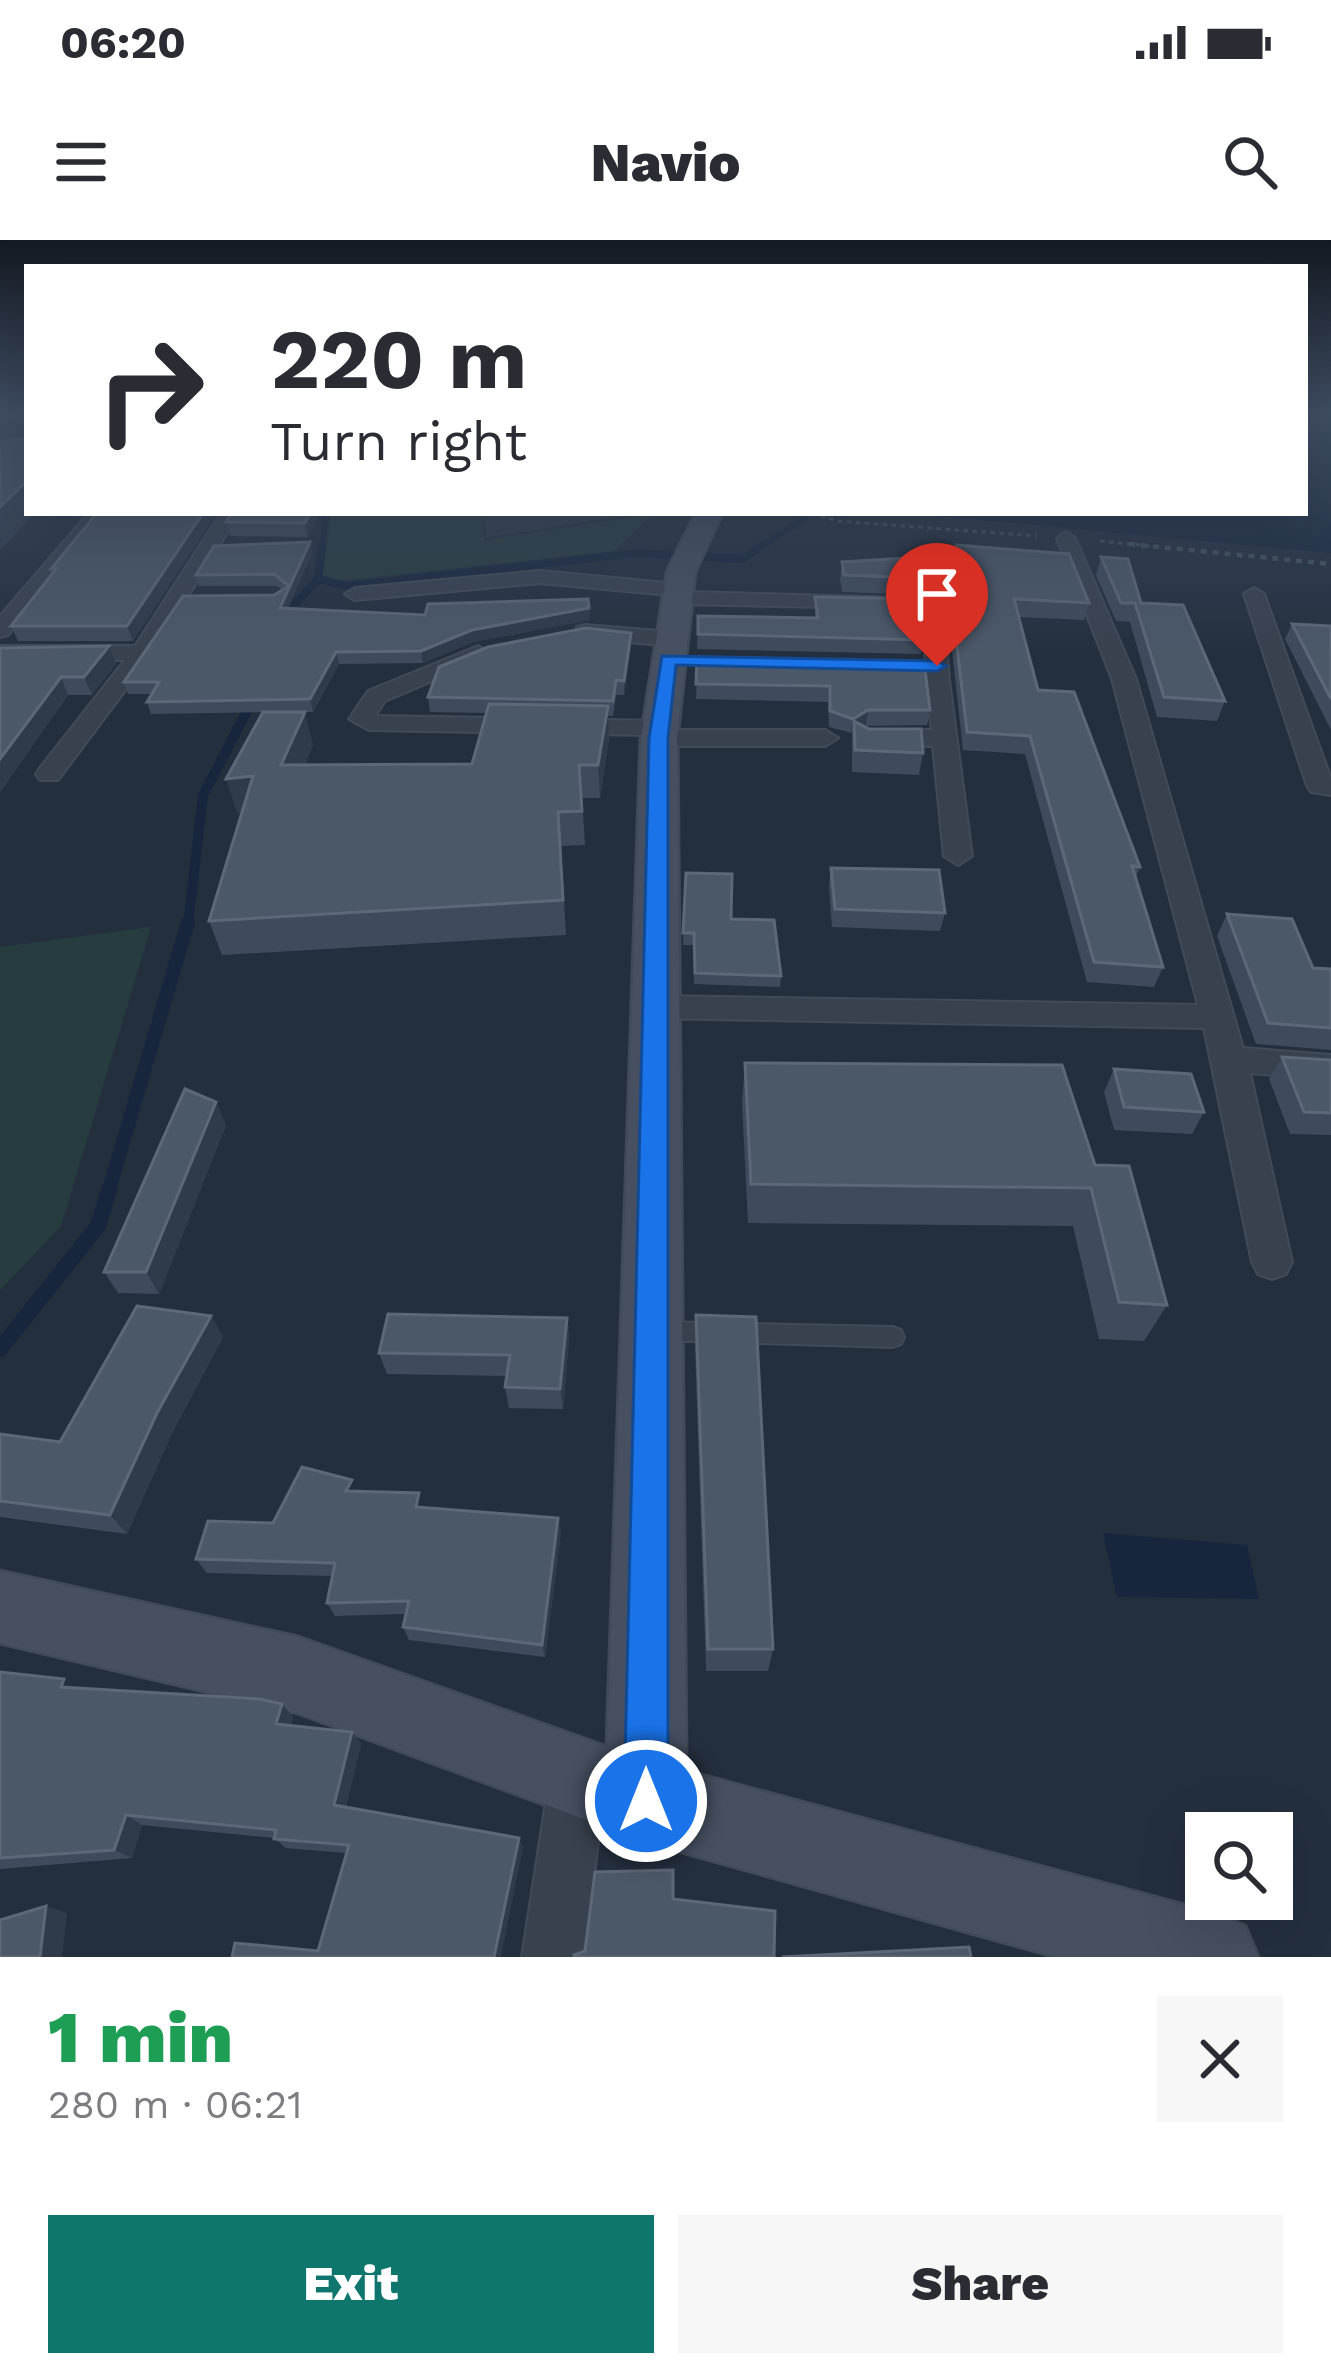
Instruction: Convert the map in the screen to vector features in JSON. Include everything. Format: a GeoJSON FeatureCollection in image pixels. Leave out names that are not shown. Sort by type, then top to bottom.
{"type":"FeatureCollection","features":[{"type":"Feature","properties":{"kind":"street"},"geometry":{"type":"LineString","coordinates":[[0,629],[96,516]]}},
{"type":"Feature","properties":{"kind":"street"},"geometry":{"type":"LineString","coordinates":[[49,774],[187,597],[228,516]]}},
{"type":"Feature","properties":{"kind":"street"},"geometry":{"type":"LineString","coordinates":[[553,1957],[612,1789],[651,1331],[659,733],[680,609],[708,516]]}},
{"type":"Feature","properties":{"kind":"street"},"geometry":{"type":"LineString","coordinates":[[1066,538],[1124,679],[1229,1059],[1272,1262]]}},
{"type":"Feature","properties":{"kind":"street"},"geometry":{"type":"LineString","coordinates":[[209,546],[233,546]]}},
{"type":"Feature","properties":{"kind":"street"},"geometry":{"type":"LineString","coordinates":[[355,594],[476,579],[540,577],[680,609]]}},
{"type":"Feature","properties":{"kind":"street"},"geometry":{"type":"LineString","coordinates":[[1254,594],[1320,786],[1331,787]]}},
{"type":"Feature","properties":{"kind":"street"},"geometry":{"type":"LineString","coordinates":[[554,636],[680,609],[936,603],[926,666],[945,738],[958,856]]}},
{"type":"Feature","properties":{"kind":"street"},"geometry":{"type":"LineString","coordinates":[[501,647],[376,696],[361,719],[369,723],[825,738]]}},
{"type":"Feature","properties":{"kind":"street"},"geometry":{"type":"LineString","coordinates":[[0,653],[142,653]]}},
{"type":"Feature","properties":{"kind":"street"},"geometry":{"type":"LineString","coordinates":[[866,738],[945,738]]}},
{"type":"Feature","properties":{"kind":"street"},"geometry":{"type":"LineString","coordinates":[[655,1007],[1217,1017]]}},
{"type":"Feature","properties":{"kind":"street"},"geometry":{"type":"LineString","coordinates":[[1229,1059],[1331,1067]]}},
{"type":"Feature","properties":{"kind":"street"},"geometry":{"type":"LineString","coordinates":[[0,1607],[298,1675],[612,1789],[1169,1950]]}},
{"type":"Feature","properties":{"kind":"lane"},"geometry":{"type":"LineString","coordinates":[[651,1331],[893,1337]]}},
{"type":"Feature","properties":{"kind":"green space"},"geometry":{"type":"Polygon","coordinates":[[[331,516],[484,516],[484,540],[651,516],[614,551],[338,581],[323,576],[331,516]]]}},
{"type":"Feature","properties":{"kind":"green space"},"geometry":{"type":"Polygon","coordinates":[[[151,927],[61,1226],[0,1290],[0,947],[151,927]]]}},
{"type":"Feature","properties":{"kind":"water"},"geometry":{"type":"Polygon","coordinates":[[[1308,493],[1331,493],[1331,553],[938,516],[1308,516],[1308,493]]]}},
{"type":"Feature","properties":{"kind":"water"},"geometry":{"type":"Polygon","coordinates":[[[1103,1533],[1247,1545],[1259,1599],[1117,1597],[1103,1533]]]}},
{"type":"Feature","properties":{"kind":"building"},"geometry":{"type":"Polygon","coordinates":[[[0,493],[14,493],[0,507],[0,493]]]}},
{"type":"Feature","properties":{"kind":"building"},"geometry":{"type":"Polygon","coordinates":[[[95,516],[201,516],[127,626],[11,626],[56,569],[51,569],[95,516]]]}},
{"type":"Feature","properties":{"kind":"building"},"geometry":{"type":"Polygon","coordinates":[[[230,516],[308,516],[305,523],[226,522],[230,516]]]}},
{"type":"Feature","properties":{"kind":"building"},"geometry":{"type":"Polygon","coordinates":[[[310,542],[280,608],[425,615],[428,604],[588,599],[589,608],[472,630],[421,651],[336,652],[310,699],[147,702],[159,682],[124,682],[183,596],[274,595],[289,586],[274,574],[196,575],[214,546],[310,542]]]}},
{"type":"Feature","properties":{"kind":"building"},"geometry":{"type":"Polygon","coordinates":[[[956,545],[1069,554],[1089,603],[1014,599],[1038,690],[1074,692],[1140,867],[1132,866],[1163,967],[1094,962],[1030,736],[967,732],[949,579],[844,575],[842,562],[958,555],[956,545]]]}},
{"type":"Feature","properties":{"kind":"building"},"geometry":{"type":"Polygon","coordinates":[[[1101,557],[1128,559],[1141,603],[1183,605],[1225,701],[1164,697],[1135,603],[1121,603],[1101,557]]]}},
{"type":"Feature","properties":{"kind":"building"},"geometry":{"type":"Polygon","coordinates":[[[815,597],[924,599],[923,640],[698,634],[698,616],[818,618],[815,597]]]}},
{"type":"Feature","properties":{"kind":"building"},"geometry":{"type":"Polygon","coordinates":[[[1292,624],[1331,626],[1331,699],[1292,624]]]}},
{"type":"Feature","properties":{"kind":"building"},"geometry":{"type":"Polygon","coordinates":[[[586,628],[631,633],[624,681],[616,680],[613,701],[428,697],[439,667],[488,647],[586,628]]]}},
{"type":"Feature","properties":{"kind":"building"},"geometry":{"type":"Polygon","coordinates":[[[109,646],[84,677],[61,677],[0,759],[0,648],[109,646]]]}},
{"type":"Feature","properties":{"kind":"building"},"geometry":{"type":"Polygon","coordinates":[[[697,657],[924,662],[930,710],[868,710],[853,719],[830,711],[830,686],[696,684],[697,657]]]}},
{"type":"Feature","properties":{"kind":"building"},"geometry":{"type":"Polygon","coordinates":[[[489,704],[608,706],[598,765],[579,765],[582,811],[558,812],[563,900],[209,921],[253,776],[226,779],[263,712],[305,712],[281,765],[472,764],[489,704]]]}},
{"type":"Feature","properties":{"kind":"building"},"geometry":{"type":"Polygon","coordinates":[[[854,721],[869,729],[921,729],[923,753],[855,750],[854,721]]]}},
{"type":"Feature","properties":{"kind":"building"},"geometry":{"type":"Polygon","coordinates":[[[831,868],[939,870],[945,913],[835,909],[831,868]]]}},
{"type":"Feature","properties":{"kind":"building"},"geometry":{"type":"Polygon","coordinates":[[[686,873],[732,874],[731,919],[774,920],[781,976],[695,973],[694,933],[683,933],[686,873]]]}},
{"type":"Feature","properties":{"kind":"building"},"geometry":{"type":"Polygon","coordinates":[[[1227,914],[1292,919],[1313,968],[1331,969],[1331,1028],[1268,1023],[1227,914]]]}},
{"type":"Feature","properties":{"kind":"building"},"geometry":{"type":"Polygon","coordinates":[[[1282,1057],[1331,1060],[1331,1113],[1304,1112],[1282,1057]]]}},
{"type":"Feature","properties":{"kind":"building"},"geometry":{"type":"Polygon","coordinates":[[[745,1063],[1062,1065],[1095,1165],[1129,1166],[1167,1305],[1119,1302],[1091,1188],[751,1184],[745,1063]]]}},
{"type":"Feature","properties":{"kind":"building"},"geometry":{"type":"Polygon","coordinates":[[[1114,1069],[1191,1074],[1204,1112],[1124,1107],[1114,1069]]]}},
{"type":"Feature","properties":{"kind":"building"},"geometry":{"type":"Polygon","coordinates":[[[185,1089],[216,1102],[146,1272],[104,1272],[185,1089]]]}},
{"type":"Feature","properties":{"kind":"building"},"geometry":{"type":"Polygon","coordinates":[[[137,1306],[211,1316],[157,1413],[110,1515],[0,1501],[0,1434],[60,1442],[137,1306]]]}},
{"type":"Feature","properties":{"kind":"building"},"geometry":{"type":"Polygon","coordinates":[[[388,1314],[567,1318],[560,1389],[505,1387],[510,1355],[379,1353],[388,1314]]]}},
{"type":"Feature","properties":{"kind":"building"},"geometry":{"type":"Polygon","coordinates":[[[696,1315],[756,1317],[773,1649],[708,1649],[696,1315]]]}},
{"type":"Feature","properties":{"kind":"building"},"geometry":{"type":"Polygon","coordinates":[[[302,1467],[352,1480],[346,1491],[419,1493],[416,1507],[558,1518],[542,1645],[403,1627],[409,1601],[327,1603],[335,1563],[196,1559],[208,1521],[273,1523],[302,1467]]]}},
{"type":"Feature","properties":{"kind":"building"},"geometry":{"type":"Polygon","coordinates":[[[0,1672],[64,1679],[61,1687],[260,1699],[282,1704],[276,1724],[352,1732],[334,1805],[519,1838],[494,1957],[232,1957],[235,1943],[318,1951],[349,1845],[274,1839],[276,1830],[126,1815],[114,1850],[0,1858],[0,1672]]]}},
{"type":"Feature","properties":{"kind":"building"},"geometry":{"type":"Polygon","coordinates":[[[673,1870],[673,1899],[775,1911],[774,1957],[574,1957],[585,1951],[595,1872],[673,1870]]]}},
{"type":"Feature","properties":{"kind":"building"},"geometry":{"type":"Polygon","coordinates":[[[46,1906],[40,1957],[0,1957],[0,1920],[46,1906]]]}},
{"type":"Feature","properties":{"kind":"building"},"geometry":{"type":"Polygon","coordinates":[[[969,1947],[971,1957],[782,1957],[969,1947]]]}},
{"type":"Feature","properties":{"kind":"waterway"},"geometry":{"type":"LineString","coordinates":[[322,547],[326,516]]}},
{"type":"Feature","properties":{"kind":"waterway"},"geometry":{"type":"LineString","coordinates":[[760,547],[806,517]]}},
{"type":"Feature","properties":{"kind":"waterway"},"geometry":{"type":"LineString","coordinates":[[318,579],[322,544]]}},
{"type":"Feature","properties":{"kind":"waterway"},"geometry":{"type":"LineString","coordinates":[[318,579],[347,586],[638,553],[742,559],[765,544]]}},
{"type":"Feature","properties":{"kind":"waterway"},"geometry":{"type":"LineString","coordinates":[[292,625],[289,611],[318,579]]}},
{"type":"Feature","properties":{"kind":"waterway"},"geometry":{"type":"LineString","coordinates":[[245,714],[252,701]]}},
{"type":"Feature","properties":{"kind":"waterway"},"geometry":{"type":"LineString","coordinates":[[188,925],[203,795],[247,711]]}},
{"type":"Feature","properties":{"kind":"waterway"},"geometry":{"type":"LineString","coordinates":[[108,1193],[188,922]]}},
{"type":"Feature","properties":{"kind":"waterway"},"geometry":{"type":"LineString","coordinates":[[0,1349],[98,1226],[109,1190]]}},
{"type":"Feature","properties":{"kind":"route"},"geometry":{"type":"LineString","coordinates":[[646,1801],[659,738],[668,660],[937,666]]}}]}
